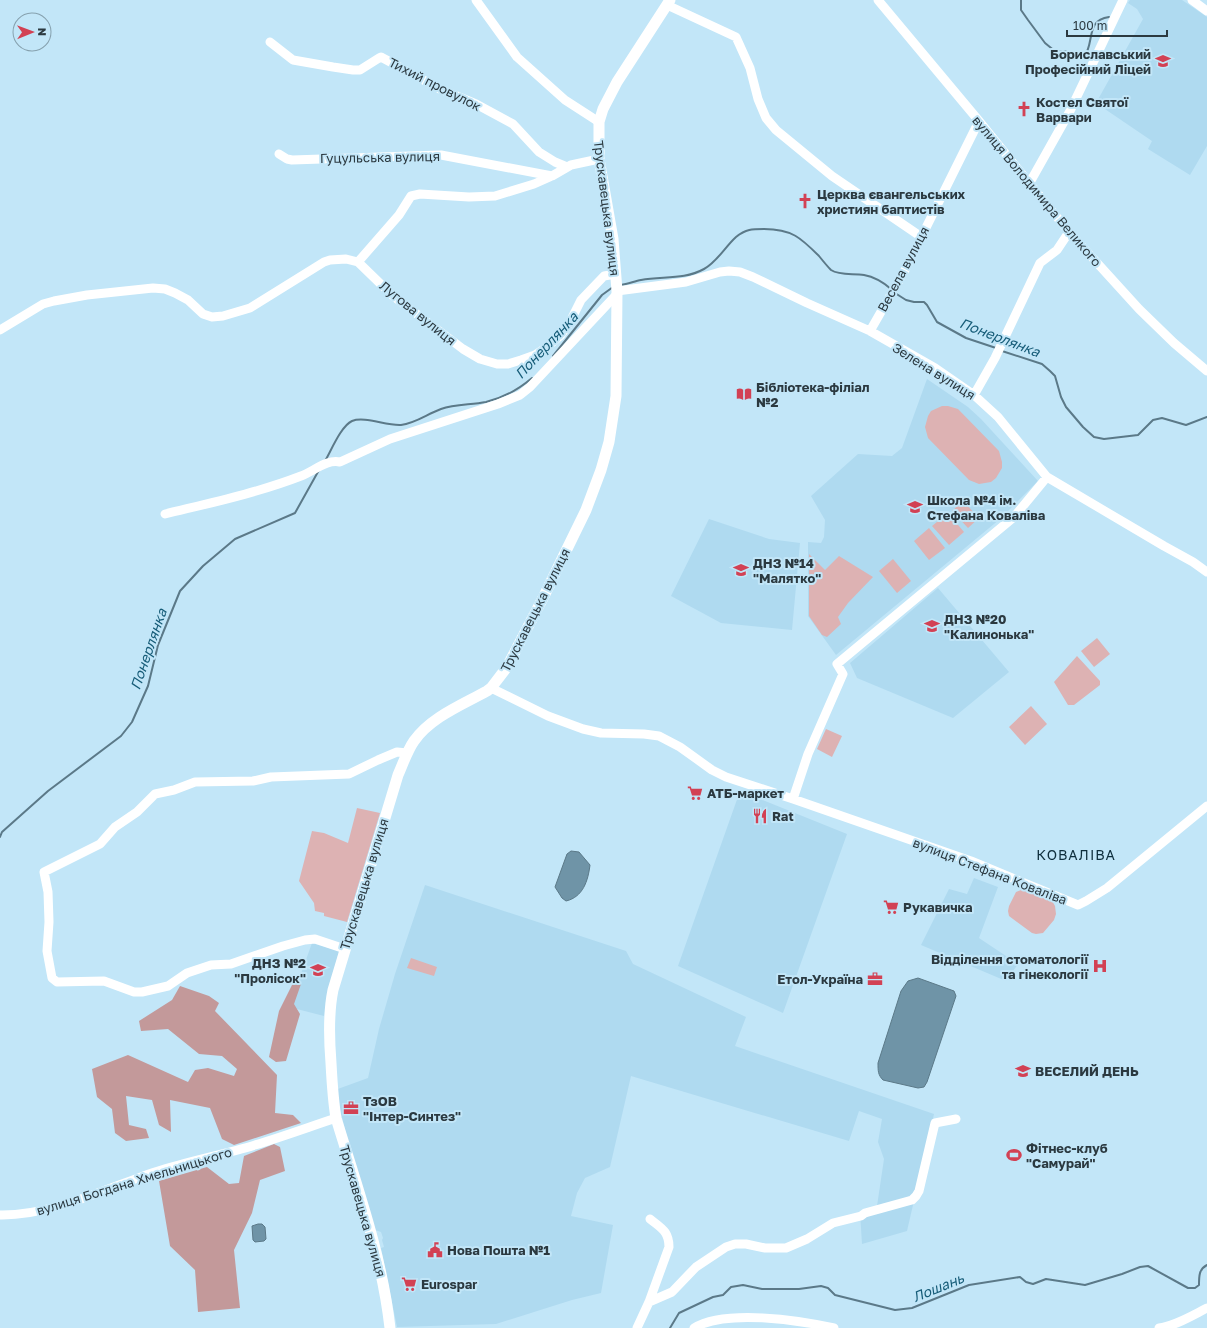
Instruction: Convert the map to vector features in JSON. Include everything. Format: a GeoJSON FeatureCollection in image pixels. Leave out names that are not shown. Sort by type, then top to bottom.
{"type":"FeatureCollection","features":[{"type":"Feature","properties":{"kind":"main road","name":"Трускавецька вулиця"},"geometry":{"type":"LineString","coordinates":[[390,1328],[379,1263],[336,1118],[333,1100],[329,1035],[330,1006],[333,990],[396,782],[407,753],[419,735],[433,722],[491,688],[507,667],[524,636],[586,510],[601,470],[612,430],[616,396],[617,286],[613,239],[599,159],[599,122],[603,109],[617,82],[669,2]]}},
{"type":"Feature","properties":{"kind":"street"},"geometry":{"type":"LineString","coordinates":[[476,0],[517,57],[565,100],[599,122]]}},
{"type":"Feature","properties":{"kind":"street","name":"вулиця Володимира Великого"},"geometry":{"type":"LineString","coordinates":[[878,0],[1069,232],[1139,309],[1174,343],[1207,371]]}},
{"type":"Feature","properties":{"kind":"street"},"geometry":{"type":"LineString","coordinates":[[1029,184],[1070,111],[1123,0]]}},
{"type":"Feature","properties":{"kind":"street"},"geometry":{"type":"LineString","coordinates":[[1192,0],[1207,11]]}},
{"type":"Feature","properties":{"kind":"street"},"geometry":{"type":"LineString","coordinates":[[669,2],[736,37],[750,68],[760,105],[766,118],[776,130],[832,176],[920,236]]}},
{"type":"Feature","properties":{"kind":"street","name":"Тихий провулок"},"geometry":{"type":"LineString","coordinates":[[270,42],[293,60],[333,67],[356,70],[364,68],[379,58],[385,59],[440,89],[476,104],[513,124],[539,152],[555,162],[567,167]]}},
{"type":"Feature","properties":{"kind":"street","name":"Весела вулиця"},"geometry":{"type":"LineString","coordinates":[[870,331],[895,286],[979,121]]}},
{"type":"Feature","properties":{"kind":"street","name":"Гуцульська вулиця"},"geometry":{"type":"LineString","coordinates":[[279,154],[292,160],[441,155],[552,176]]}},
{"type":"Feature","properties":{"kind":"street"},"geometry":{"type":"LineString","coordinates":[[0,330],[43,304],[87,295],[153,288],[165,289],[175,293],[188,300],[203,314],[212,317],[223,316],[250,308],[324,262],[346,259],[358,262],[400,215],[411,196],[420,194],[469,197],[495,196],[534,184],[571,165],[599,159]]}},
{"type":"Feature","properties":{"kind":"street"},"geometry":{"type":"LineString","coordinates":[[974,394],[995,358],[1040,263],[1057,250],[1069,232]]}},
{"type":"Feature","properties":{"kind":"street","name":"Лугова вулиця"},"geometry":{"type":"LineString","coordinates":[[358,262],[393,296],[463,349],[480,359],[496,364],[508,364],[521,360],[535,355],[547,347],[561,334],[570,322],[581,300],[604,276],[617,286]]}},
{"type":"Feature","properties":{"kind":"street","name":"Зелена вулиця"},"geometry":{"type":"LineString","coordinates":[[617,286],[686,282],[720,272],[740,272],[870,331],[935,368],[974,394],[998,417],[1048,477],[1193,562],[1207,572]]}},
{"type":"Feature","properties":{"kind":"street"},"geometry":{"type":"LineString","coordinates":[[165,514],[254,492],[302,476],[334,460],[340,462],[390,439],[498,404],[520,395],[530,387],[617,286]]}},
{"type":"Feature","properties":{"kind":"street"},"geometry":{"type":"LineString","coordinates":[[793,798],[808,754],[843,674],[837,664],[1014,517],[1048,477]]}},
{"type":"Feature","properties":{"kind":"street","name":"вулиця Стефана Коваліва"},"geometry":{"type":"LineString","coordinates":[[491,688],[548,716],[583,729],[601,733],[644,734],[659,736],[680,747],[712,770],[726,777],[793,798],[971,861],[1078,905],[1107,888],[1207,806]]}},
{"type":"Feature","properties":{"kind":"street"},"geometry":{"type":"LineString","coordinates":[[345,949],[315,939],[305,940],[231,964],[211,965],[188,973],[168,986],[142,992],[134,992],[104,981],[57,982],[52,978],[47,951],[49,922],[48,892],[44,872],[100,844],[115,827],[137,812],[155,794],[174,790],[195,782],[253,781],[272,777],[349,774],[397,752],[407,753]]}},
{"type":"Feature","properties":{"kind":"street","name":"вулиця Богдана Хмельницького"},"geometry":{"type":"LineString","coordinates":[[0,1215],[29,1213],[55,1206],[100,1192],[155,1172],[255,1145],[336,1118]]}},
{"type":"Feature","properties":{"kind":"street"},"geometry":{"type":"LineString","coordinates":[[649,1302],[672,1292],[696,1267],[726,1247],[735,1244],[746,1244],[765,1248],[786,1248],[807,1239],[833,1223],[912,1200],[919,1191],[935,1123],[956,1119]]}},
{"type":"Feature","properties":{"kind":"street"},"geometry":{"type":"LineString","coordinates":[[637,1328],[649,1302],[669,1241],[667,1234],[650,1219]]}},
{"type":"Feature","properties":{"kind":"street"},"geometry":{"type":"LineString","coordinates":[[1159,1328],[1194,1315],[1207,1308]]}},
{"type":"Feature","properties":{"kind":"street"},"geometry":{"type":"LineString","coordinates":[[694,1328],[702,1323],[729,1318],[757,1318],[804,1322],[834,1328]]}},
{"type":"Feature","properties":{"kind":"shaded area","name":"Бориславський Професійний Ліцей"},"geometry":{"type":"Polygon","coordinates":[[[1130,0],[1182,0],[1207,17],[1207,146],[1190,175],[1148,149],[1152,141],[1096,103],[1143,19],[1137,9],[1128,3],[1130,0]]]}},
{"type":"Feature","properties":{"kind":"shaded area","name":"Школа №4 ім. Стефана Коваліва"},"geometry":{"type":"Polygon","coordinates":[[[927,379],[968,407],[1038,481],[1000,519],[836,655],[808,616],[808,542],[821,543],[824,537],[825,520],[811,496],[858,454],[892,456],[902,448],[927,379]]]}},
{"type":"Feature","properties":{"kind":"shaded area"},"geometry":{"type":"Polygon","coordinates":[[[942,406],[958,409],[999,451],[1002,468],[996,478],[991,482],[979,484],[969,480],[928,438],[925,427],[928,416],[931,411],[942,406]]]}},
{"type":"Feature","properties":{"kind":"shaded area"},"geometry":{"type":"Polygon","coordinates":[[[963,501],[979,518],[968,528],[952,511],[963,501]]]}},
{"type":"Feature","properties":{"kind":"shaded area"},"geometry":{"type":"Polygon","coordinates":[[[948,513],[964,532],[949,545],[932,526],[948,513]]]}},
{"type":"Feature","properties":{"kind":"shaded area","name":"ДНЗ №14 \"Малятко\""},"geometry":{"type":"Polygon","coordinates":[[[709,519],[769,539],[800,543],[792,630],[721,623],[671,596],[709,519]]]}},
{"type":"Feature","properties":{"kind":"shaded area"},"geometry":{"type":"Polygon","coordinates":[[[929,528],[945,548],[929,560],[914,541],[929,528]]]}},
{"type":"Feature","properties":{"kind":"shaded area"},"geometry":{"type":"Polygon","coordinates":[[[809,554],[825,570],[839,556],[873,577],[848,603],[838,617],[841,624],[827,637],[822,635],[809,616],[809,554]]]}},
{"type":"Feature","properties":{"kind":"shaded area"},"geometry":{"type":"Polygon","coordinates":[[[893,559],[911,581],[897,593],[879,571],[893,559]]]}},
{"type":"Feature","properties":{"kind":"shaded area","name":"ДНЗ №20 \"Калинонька\""},"geometry":{"type":"Polygon","coordinates":[[[938,588],[1009,672],[953,718],[857,678],[850,663],[938,588]]]}},
{"type":"Feature","properties":{"kind":"shaded area"},"geometry":{"type":"Polygon","coordinates":[[[1097,638],[1110,654],[1094,667],[1081,651],[1097,638]]]}},
{"type":"Feature","properties":{"kind":"shaded area"},"geometry":{"type":"Polygon","coordinates":[[[1077,656],[1100,681],[1100,685],[1074,705],[1068,705],[1054,682],[1077,656]]]}},
{"type":"Feature","properties":{"kind":"shaded area"},"geometry":{"type":"Polygon","coordinates":[[[1031,706],[1047,724],[1025,745],[1009,727],[1031,706]]]}},
{"type":"Feature","properties":{"kind":"shaded area"},"geometry":{"type":"Polygon","coordinates":[[[826,729],[842,736],[832,757],[817,749],[826,729]]]}},
{"type":"Feature","properties":{"kind":"shaded area"},"geometry":{"type":"Polygon","coordinates":[[[740,791],[847,834],[783,1013],[678,966],[740,791]]]}},
{"type":"Feature","properties":{"kind":"shaded area"},"geometry":{"type":"Polygon","coordinates":[[[357,808],[380,813],[347,922],[324,916],[324,913],[315,911],[314,903],[299,881],[312,831],[324,833],[348,843],[357,808]]]}},
{"type":"Feature","properties":{"kind":"shaded area"},"geometry":{"type":"Polygon","coordinates":[[[571,851],[579,852],[590,865],[584,888],[577,896],[566,901],[562,898],[555,887],[567,854],[571,851]]]}},
{"type":"Feature","properties":{"kind":"shaded area"},"geometry":{"type":"Polygon","coordinates":[[[974,878],[998,887],[979,938],[1018,964],[1006,981],[921,945],[949,889],[967,894],[974,878]]]}},
{"type":"Feature","properties":{"kind":"shaded area"},"geometry":{"type":"Polygon","coordinates":[[[425,885],[626,951],[633,964],[746,1017],[735,1046],[934,1114],[907,1231],[862,1244],[860,1212],[877,1206],[884,1159],[878,1142],[882,1119],[859,1111],[849,1141],[631,1076],[610,1167],[585,1178],[577,1193],[571,1216],[613,1225],[601,1293],[572,1300],[496,1324],[397,1327],[381,1248],[384,1247],[382,1240],[383,1238],[381,1232],[375,1230],[347,1137],[335,1090],[368,1078],[379,1029],[395,974],[425,885]]]}},
{"type":"Feature","properties":{"kind":"shaded area"},"geometry":{"type":"Polygon","coordinates":[[[1021,890],[1051,899],[1055,906],[1056,914],[1054,920],[1043,933],[1032,933],[1009,916],[1009,906],[1016,892],[1021,890]]]}},
{"type":"Feature","properties":{"kind":"shaded area","name":"ДНЗ №2 \"Пролісок\""},"geometry":{"type":"Polygon","coordinates":[[[312,943],[339,951],[324,1016],[289,1007],[312,943]]]}},
{"type":"Feature","properties":{"kind":"shaded area"},"geometry":{"type":"Polygon","coordinates":[[[411,958],[437,967],[434,976],[407,968],[411,958]]]}},
{"type":"Feature","properties":{"kind":"shaded area"},"geometry":{"type":"Polygon","coordinates":[[[918,978],[954,991],[956,996],[927,1082],[924,1087],[918,1088],[883,1080],[879,1073],[878,1063],[901,991],[908,981],[918,978]]]}},
{"type":"Feature","properties":{"kind":"shaded area"},"geometry":{"type":"Polygon","coordinates":[[[293,983],[301,984],[294,1004],[300,1014],[286,1061],[276,1062],[269,1057],[279,1011],[293,983]]]}},
{"type":"Feature","properties":{"kind":"shaded area"},"geometry":{"type":"Polygon","coordinates":[[[180,986],[209,996],[219,1003],[215,1011],[277,1075],[275,1113],[293,1115],[301,1123],[234,1145],[222,1139],[210,1108],[170,1100],[171,1132],[159,1125],[152,1100],[126,1096],[129,1125],[146,1129],[149,1138],[126,1141],[115,1133],[112,1109],[97,1097],[92,1069],[128,1055],[188,1082],[195,1070],[208,1068],[234,1076],[237,1069],[222,1056],[199,1054],[168,1029],[141,1031],[139,1021],[172,1000],[180,986]]]}},
{"type":"Feature","properties":{"kind":"shaded area"},"geometry":{"type":"Polygon","coordinates":[[[274,1144],[280,1147],[285,1171],[260,1180],[252,1213],[234,1250],[240,1308],[198,1312],[195,1270],[170,1246],[159,1181],[207,1167],[229,1184],[239,1183],[244,1156],[274,1144]]]}},
{"type":"Feature","properties":{"kind":"shaded area"},"geometry":{"type":"Polygon","coordinates":[[[262,1224],[265,1227],[266,1239],[264,1241],[255,1242],[253,1240],[252,1226],[262,1224]]]}},
{"type":"Feature","properties":{"kind":"waterway"},"geometry":{"type":"LineString","coordinates":[[1021,0],[1021,10],[1045,43],[1056,52],[1066,51],[1076,57],[1084,57],[1089,45],[1093,27],[1101,19],[1109,17]]}},
{"type":"Feature","properties":{"kind":"waterway","name":"Понерлянка"},"geometry":{"type":"LineString","coordinates":[[621,285],[641,280],[689,275],[709,266],[732,241],[743,232],[756,229],[774,229],[789,233],[807,244],[831,270],[843,274],[860,274],[872,277],[879,280],[891,289]]}},
{"type":"Feature","properties":{"kind":"waterway","name":"Понерлянка"},"geometry":{"type":"LineString","coordinates":[[553,356],[602,295],[613,287]]}},
{"type":"Feature","properties":{"kind":"waterway","name":"Понерлянка"},"geometry":{"type":"LineString","coordinates":[[895,293],[906,300],[924,302],[937,322],[966,338],[996,348]]}},
{"type":"Feature","properties":{"kind":"waterway","name":"Понерлянка"},"geometry":{"type":"LineString","coordinates":[[1002,351],[1042,364],[1050,371],[1055,376],[1061,397],[1066,407],[1083,427],[1094,437],[1104,439],[1138,435],[1153,420],[1162,418],[1186,425],[1207,417]]}},
{"type":"Feature","properties":{"kind":"waterway","name":"Понерлянка"},"geometry":{"type":"LineString","coordinates":[[325,461],[340,433],[352,421],[369,420],[395,425],[406,424],[446,407],[486,402],[505,396],[532,378]]}},
{"type":"Feature","properties":{"kind":"waterway","name":"Понерлянка"},"geometry":{"type":"LineString","coordinates":[[0,837],[2,832],[48,791],[121,736],[132,722],[148,686],[158,645],[180,591],[203,566],[235,539],[295,513],[319,470]]}},
{"type":"Feature","properties":{"kind":"waterway","name":"Лошань"},"geometry":{"type":"LineString","coordinates":[[670,1328],[679,1313],[713,1297],[723,1295],[731,1287],[743,1285],[762,1289],[799,1289],[821,1286],[828,1288],[835,1295],[895,1310],[912,1308],[969,1285],[1020,1277],[1026,1282],[1033,1284],[1046,1279],[1085,1285],[1140,1267],[1148,1266],[1188,1288],[1195,1288],[1199,1285],[1199,1276],[1201,1271],[1207,1265]]}},
{"type":"Feature","properties":{"kind":"place","name":"Бориславський Професійний Ліцей"},"geometry":{"type":"Point","coordinates":[1163,61]}},
{"type":"Feature","properties":{"kind":"place","name":"Костел Святої Варвари"},"geometry":{"type":"Point","coordinates":[1024,109]}},
{"type":"Feature","properties":{"kind":"place","name":"Церква євангельських християн баптистів"},"geometry":{"type":"Point","coordinates":[805,201]}},
{"type":"Feature","properties":{"kind":"place","name":"Бібліотека-філіал №2"},"geometry":{"type":"Point","coordinates":[744,394]}},
{"type":"Feature","properties":{"kind":"place","name":"Школа №4 ім. Стефана Коваліва"},"geometry":{"type":"Point","coordinates":[915,507]}},
{"type":"Feature","properties":{"kind":"place","name":"ДНЗ №14 \"Малятко\""},"geometry":{"type":"Point","coordinates":[741,570]}},
{"type":"Feature","properties":{"kind":"place","name":"ДНЗ №20 \"Калинонька\""},"geometry":{"type":"Point","coordinates":[932,626]}},
{"type":"Feature","properties":{"kind":"place","name":"АТБ-маркет"},"geometry":{"type":"Point","coordinates":[695,793]}},
{"type":"Feature","properties":{"kind":"place","name":"Rat"},"geometry":{"type":"Point","coordinates":[760,816]}},
{"type":"Feature","properties":{"kind":"place","name":"Рукавичка"},"geometry":{"type":"Point","coordinates":[891,907]}},
{"type":"Feature","properties":{"kind":"place","name":"Відділення стоматології та гінекології"},"geometry":{"type":"Point","coordinates":[1100,966]}},
{"type":"Feature","properties":{"kind":"place","name":"ДНЗ №2 \"Пролісок\""},"geometry":{"type":"Point","coordinates":[318,970]}},
{"type":"Feature","properties":{"kind":"place","name":"Етол-Україна"},"geometry":{"type":"Point","coordinates":[875,979]}},
{"type":"Feature","properties":{"kind":"place","name":"ВЕСЕЛИЙ ДЕНЬ"},"geometry":{"type":"Point","coordinates":[1023,1071]}},
{"type":"Feature","properties":{"kind":"place","name":"ТзОВ \"Інтер-Синтез\""},"geometry":{"type":"Point","coordinates":[351,1108]}},
{"type":"Feature","properties":{"kind":"place","name":"Фітнес-клуб \"Самурай\""},"geometry":{"type":"Point","coordinates":[1014,1155]}},
{"type":"Feature","properties":{"kind":"place","name":"Нова Пошта №1"},"geometry":{"type":"Point","coordinates":[435,1250]}},
{"type":"Feature","properties":{"kind":"place","name":"Eurospar"},"geometry":{"type":"Point","coordinates":[409,1284]}},
{"type":"Feature","properties":{"kind":"district","name":"КОВАЛІВА"},"geometry":{"type":"Point","coordinates":[1076,854]}}]}
